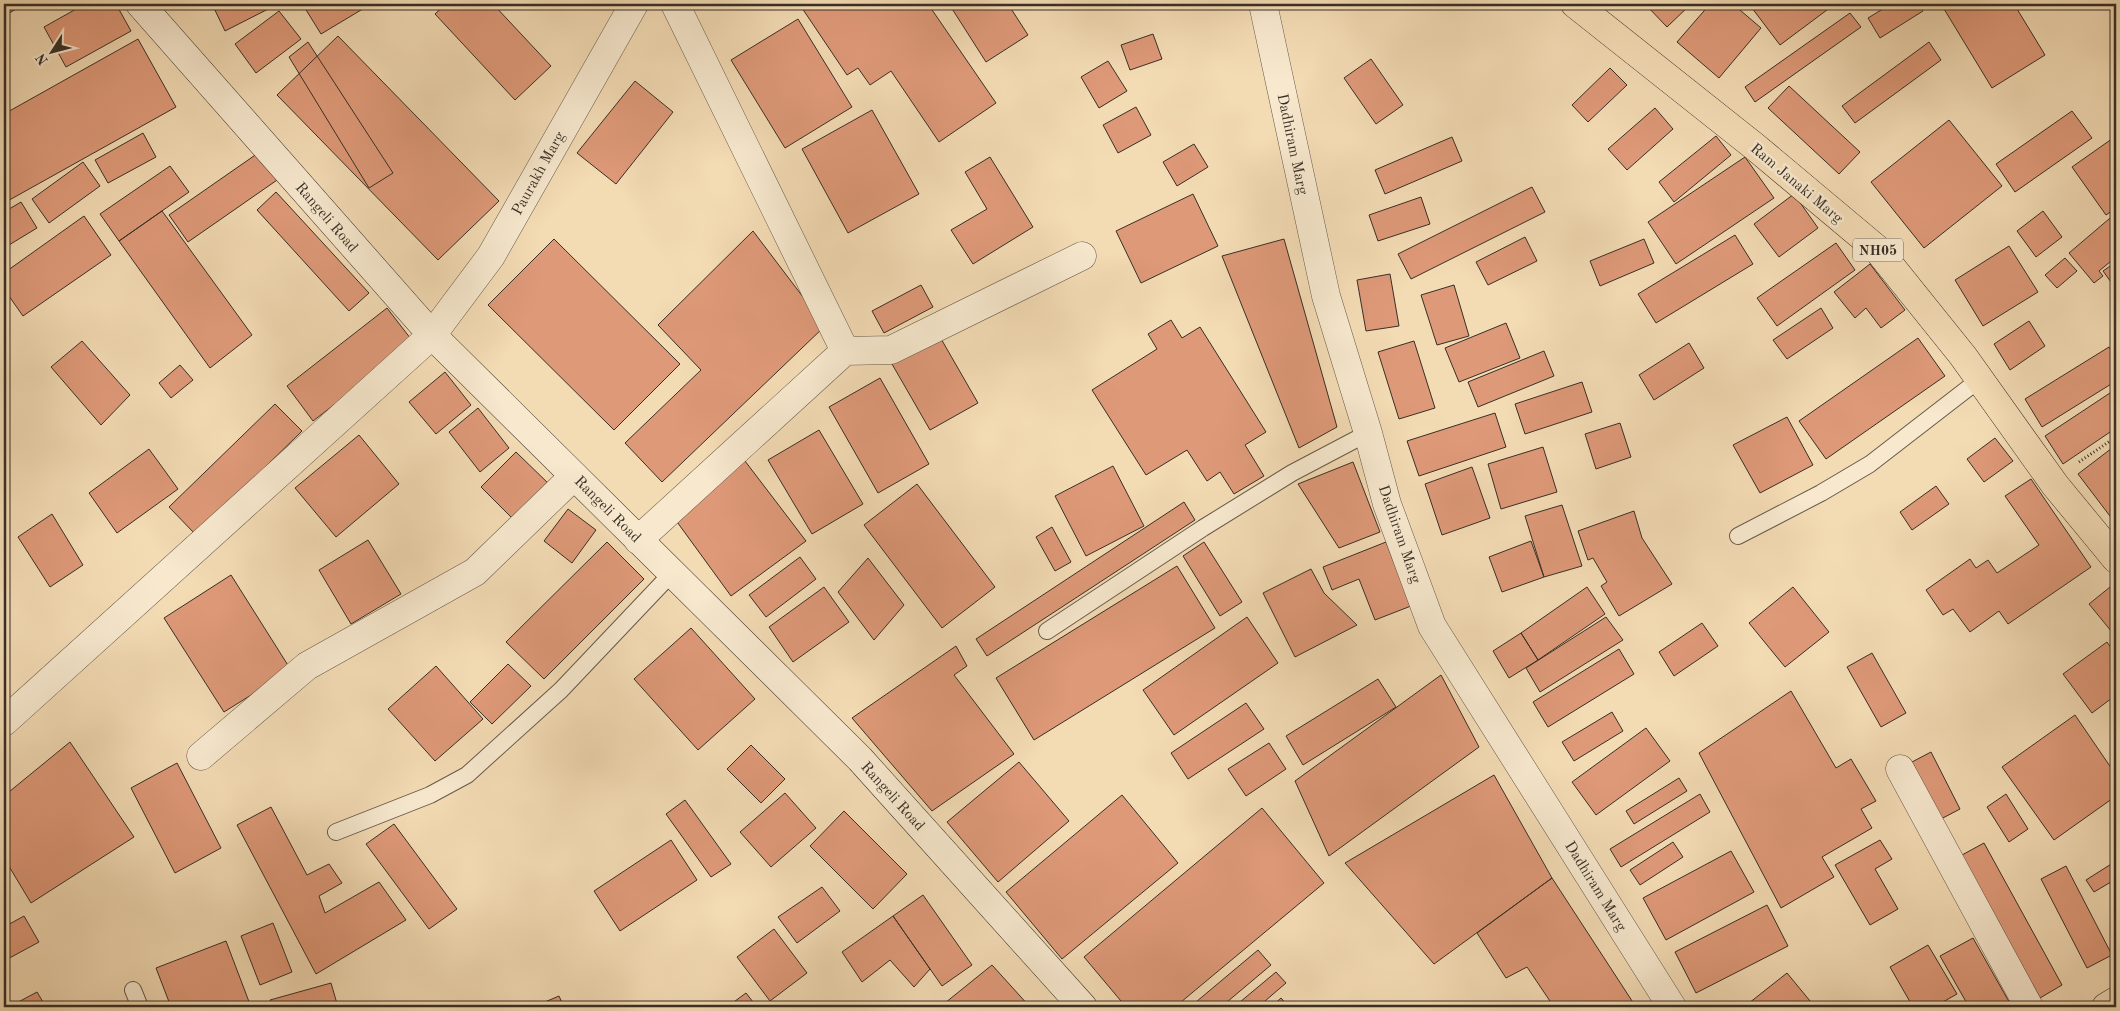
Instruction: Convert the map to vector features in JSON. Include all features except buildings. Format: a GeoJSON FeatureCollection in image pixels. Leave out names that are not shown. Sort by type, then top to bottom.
{"type":"FeatureCollection","features":[{"type":"Feature","properties":{"kind":"main road","name":"Ram Janaki Marg"},"geometry":{"type":"LineString","coordinates":[[1575,4],[1754,146],[1877,249],[1980,379],[2055,485],[2114,553]]}},
{"type":"Feature","properties":{"kind":"main road"},"geometry":{"type":"LineString","coordinates":[[2106,1007],[2116,1000]]}},
{"type":"Feature","properties":{"kind":"street","name":"Rangeli Road"},"geometry":{"type":"LineString","coordinates":[[140,4],[432,336],[860,760],[1083,1007]]}},
{"type":"Feature","properties":{"kind":"street","name":"Paurakh Marg"},"geometry":{"type":"LineString","coordinates":[[4,722],[432,336],[492,256],[634,4]]}},
{"type":"Feature","properties":{"kind":"street"},"geometry":{"type":"LineString","coordinates":[[675,4],[844,351]]}},
{"type":"Feature","properties":{"kind":"street","name":"Dadhiram Marg"},"geometry":{"type":"LineString","coordinates":[[1263,4],[1326,296],[1368,433],[1387,504],[1432,626],[1672,1007]]}},
{"type":"Feature","properties":{"kind":"street"},"geometry":{"type":"LineString","coordinates":[[638,540],[844,351],[891,350],[1082,256]]}},
{"type":"Feature","properties":{"kind":"street"},"geometry":{"type":"LineString","coordinates":[[201,756],[307,666],[475,572],[574,476]]}},
{"type":"Feature","properties":{"kind":"street"},"geometry":{"type":"LineString","coordinates":[[1900,769],[2029,1007]]}},
{"type":"Feature","properties":{"kind":"lane"},"geometry":{"type":"LineString","coordinates":[[1738,536],[1821,493],[1870,464],[1980,379]]}},
{"type":"Feature","properties":{"kind":"lane"},"geometry":{"type":"LineString","coordinates":[[1047,631],[1211,523],[1292,474],[1368,433]]}},
{"type":"Feature","properties":{"kind":"lane"},"geometry":{"type":"LineString","coordinates":[[336,832],[430,795],[467,775],[561,690],[672,573]]}},
{"type":"Feature","properties":{"kind":"lane"},"geometry":{"type":"LineString","coordinates":[[133,990],[140,1007]]}},
{"type":"Feature","properties":{"kind":"path"},"geometry":{"type":"LineString","coordinates":[[2055,485],[2084,457],[2116,437]]}}]}
